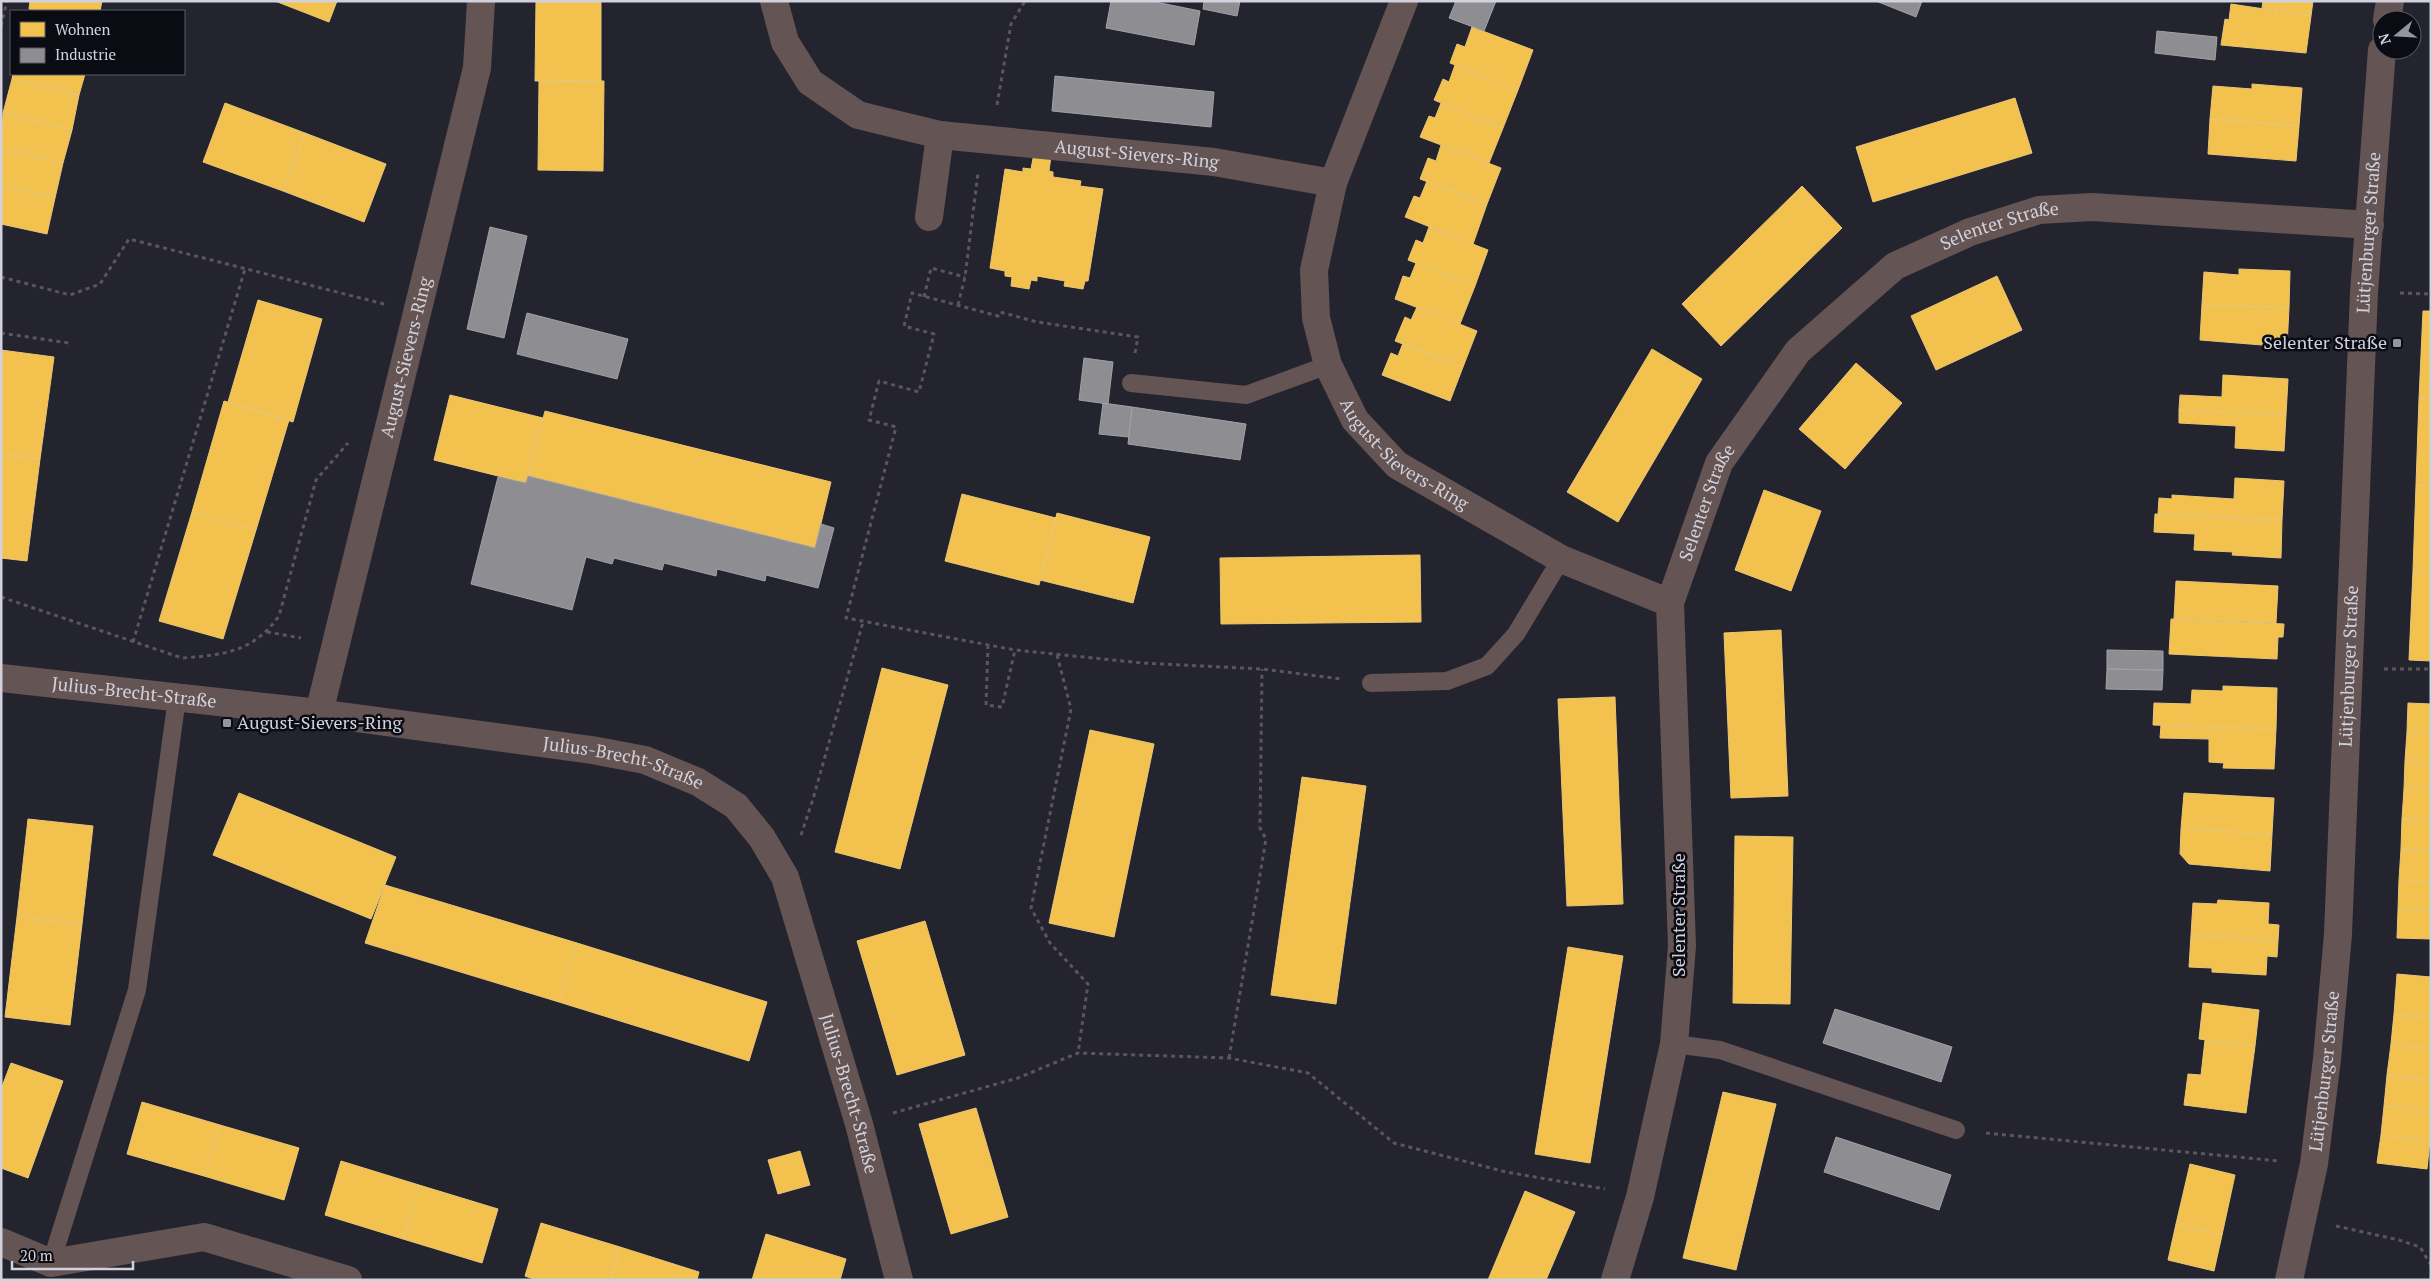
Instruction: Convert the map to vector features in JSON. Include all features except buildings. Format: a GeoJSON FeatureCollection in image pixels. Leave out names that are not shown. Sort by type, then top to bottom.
{"type":"FeatureCollection","features":[{"type":"Feature","properties":{"kind":"street","name":"August-Sievers-Ring"},"geometry":{"type":"LineString","coordinates":[[319,713],[477,68],[481,1]]}},
{"type":"Feature","properties":{"kind":"street","name":"August-Sievers-Ring"},"geometry":{"type":"LineString","coordinates":[[774,1],[784,42],[810,82],[858,115],[940,135],[1214,162],[1333,183]]}},
{"type":"Feature","properties":{"kind":"street","name":"August-Sievers-Ring"},"geometry":{"type":"LineString","coordinates":[[1404,1],[1333,183],[1314,270],[1316,318],[1328,365],[1355,420],[1398,465],[1561,559],[1670,603]]}},
{"type":"Feature","properties":{"kind":"street","name":"Lütjenburger Straße"},"geometry":{"type":"LineString","coordinates":[[2290,1280],[2314,1164],[2327,1059],[2338,934],[2364,292],[2381,60]]}},
{"type":"Feature","properties":{"kind":"street"},"geometry":{"type":"LineString","coordinates":[[929,217],[940,135]]}},
{"type":"Feature","properties":{"kind":"street","name":"Selenter Straße"},"geometry":{"type":"LineString","coordinates":[[1615,1280],[1640,1197],[1674,1044],[1682,946],[1670,603],[1719,463],[1798,351],[1895,266],[1970,232],[2039,210],[2092,207],[2370,226]]}},
{"type":"Feature","properties":{"kind":"street","name":"Julius-Brecht-Straße"},"geometry":{"type":"LineString","coordinates":[[1,678],[319,713],[592,750],[645,760],[698,782],[736,806],[762,838],[785,877],[859,1124],[899,1280]]}},
{"type":"Feature","properties":{"kind":"street"},"geometry":{"type":"LineString","coordinates":[[1,1242],[51,1263],[204,1237],[348,1280]]}},
{"type":"Feature","properties":{"kind":"lane"},"geometry":{"type":"LineString","coordinates":[[1131,383],[1246,396],[1328,365]]}},
{"type":"Feature","properties":{"kind":"lane"},"geometry":{"type":"LineString","coordinates":[[1371,683],[1447,680],[1487,666],[1516,634],[1561,559]]}},
{"type":"Feature","properties":{"kind":"lane"},"geometry":{"type":"LineString","coordinates":[[51,1263],[137,990],[177,698]]}},
{"type":"Feature","properties":{"kind":"lane"},"geometry":{"type":"LineString","coordinates":[[1674,1044],[1720,1050],[1956,1130]]}},
{"type":"Feature","properties":{"kind":"path"},"geometry":{"type":"LineString","coordinates":[[1,26],[7,1]]}},
{"type":"Feature","properties":{"kind":"path"},"geometry":{"type":"LineString","coordinates":[[998,102],[1011,24],[1025,1]]}},
{"type":"Feature","properties":{"kind":"path"},"geometry":{"type":"LineString","coordinates":[[958,305],[965,276],[980,157],[990,140]]}},
{"type":"Feature","properties":{"kind":"path"},"geometry":{"type":"LineString","coordinates":[[1,277],[70,295],[100,284],[129,239],[417,312]]}},
{"type":"Feature","properties":{"kind":"path"},"geometry":{"type":"LineString","coordinates":[[924,296],[931,268],[965,276]]}},
{"type":"Feature","properties":{"kind":"path"},"geometry":{"type":"LineString","coordinates":[[133,642],[245,269]]}},
{"type":"Feature","properties":{"kind":"path"},"geometry":{"type":"LineString","coordinates":[[1116,332],[1037,322],[1000,312],[998,316],[912,293],[904,326],[934,334],[919,392],[879,381],[869,420],[896,427],[846,618],[1015,650],[1142,664],[1262,669],[1371,683]]}},
{"type":"Feature","properties":{"kind":"path"},"geometry":{"type":"LineString","coordinates":[[1,332],[69,343]]}},
{"type":"Feature","properties":{"kind":"path"},"geometry":{"type":"LineString","coordinates":[[1,597],[182,658],[202,657],[244,648],[267,632],[279,616],[316,480],[363,425],[388,430]]}},
{"type":"Feature","properties":{"kind":"path"},"geometry":{"type":"LineString","coordinates":[[785,877],[814,799],[863,622]]}},
{"type":"Feature","properties":{"kind":"path"},"geometry":{"type":"LineString","coordinates":[[988,645],[986,705],[1002,707],[1015,650]]}},
{"type":"Feature","properties":{"kind":"path"},"geometry":{"type":"LineString","coordinates":[[1057,655],[1071,709],[1031,908],[1050,943],[1088,984],[1078,1053]]}},
{"type":"Feature","properties":{"kind":"path"},"geometry":{"type":"LineString","coordinates":[[2350,668],[2431,669]]}},
{"type":"Feature","properties":{"kind":"path"},"geometry":{"type":"LineString","coordinates":[[1229,1058],[1266,839],[1260,828],[1262,669]]}},
{"type":"Feature","properties":{"kind":"path"},"geometry":{"type":"LineString","coordinates":[[859,1124],[1007,1081],[1078,1053],[1229,1058],[1308,1073],[1394,1142],[1506,1172],[1640,1197]]}},
{"type":"Feature","properties":{"kind":"path"},"geometry":{"type":"LineString","coordinates":[[1956,1130],[2314,1164]]}},
{"type":"Feature","properties":{"kind":"path"},"geometry":{"type":"LineString","coordinates":[[2356,1230],[2420,1248],[2431,1265]]}},
{"type":"Feature","properties":{"kind":"place","name":"Selenter Straße"},"geometry":{"type":"Point","coordinates":[2397,343]}},
{"type":"Feature","properties":{"kind":"place","name":"August-Sievers-Ring"},"geometry":{"type":"Point","coordinates":[227,723]}}]}
